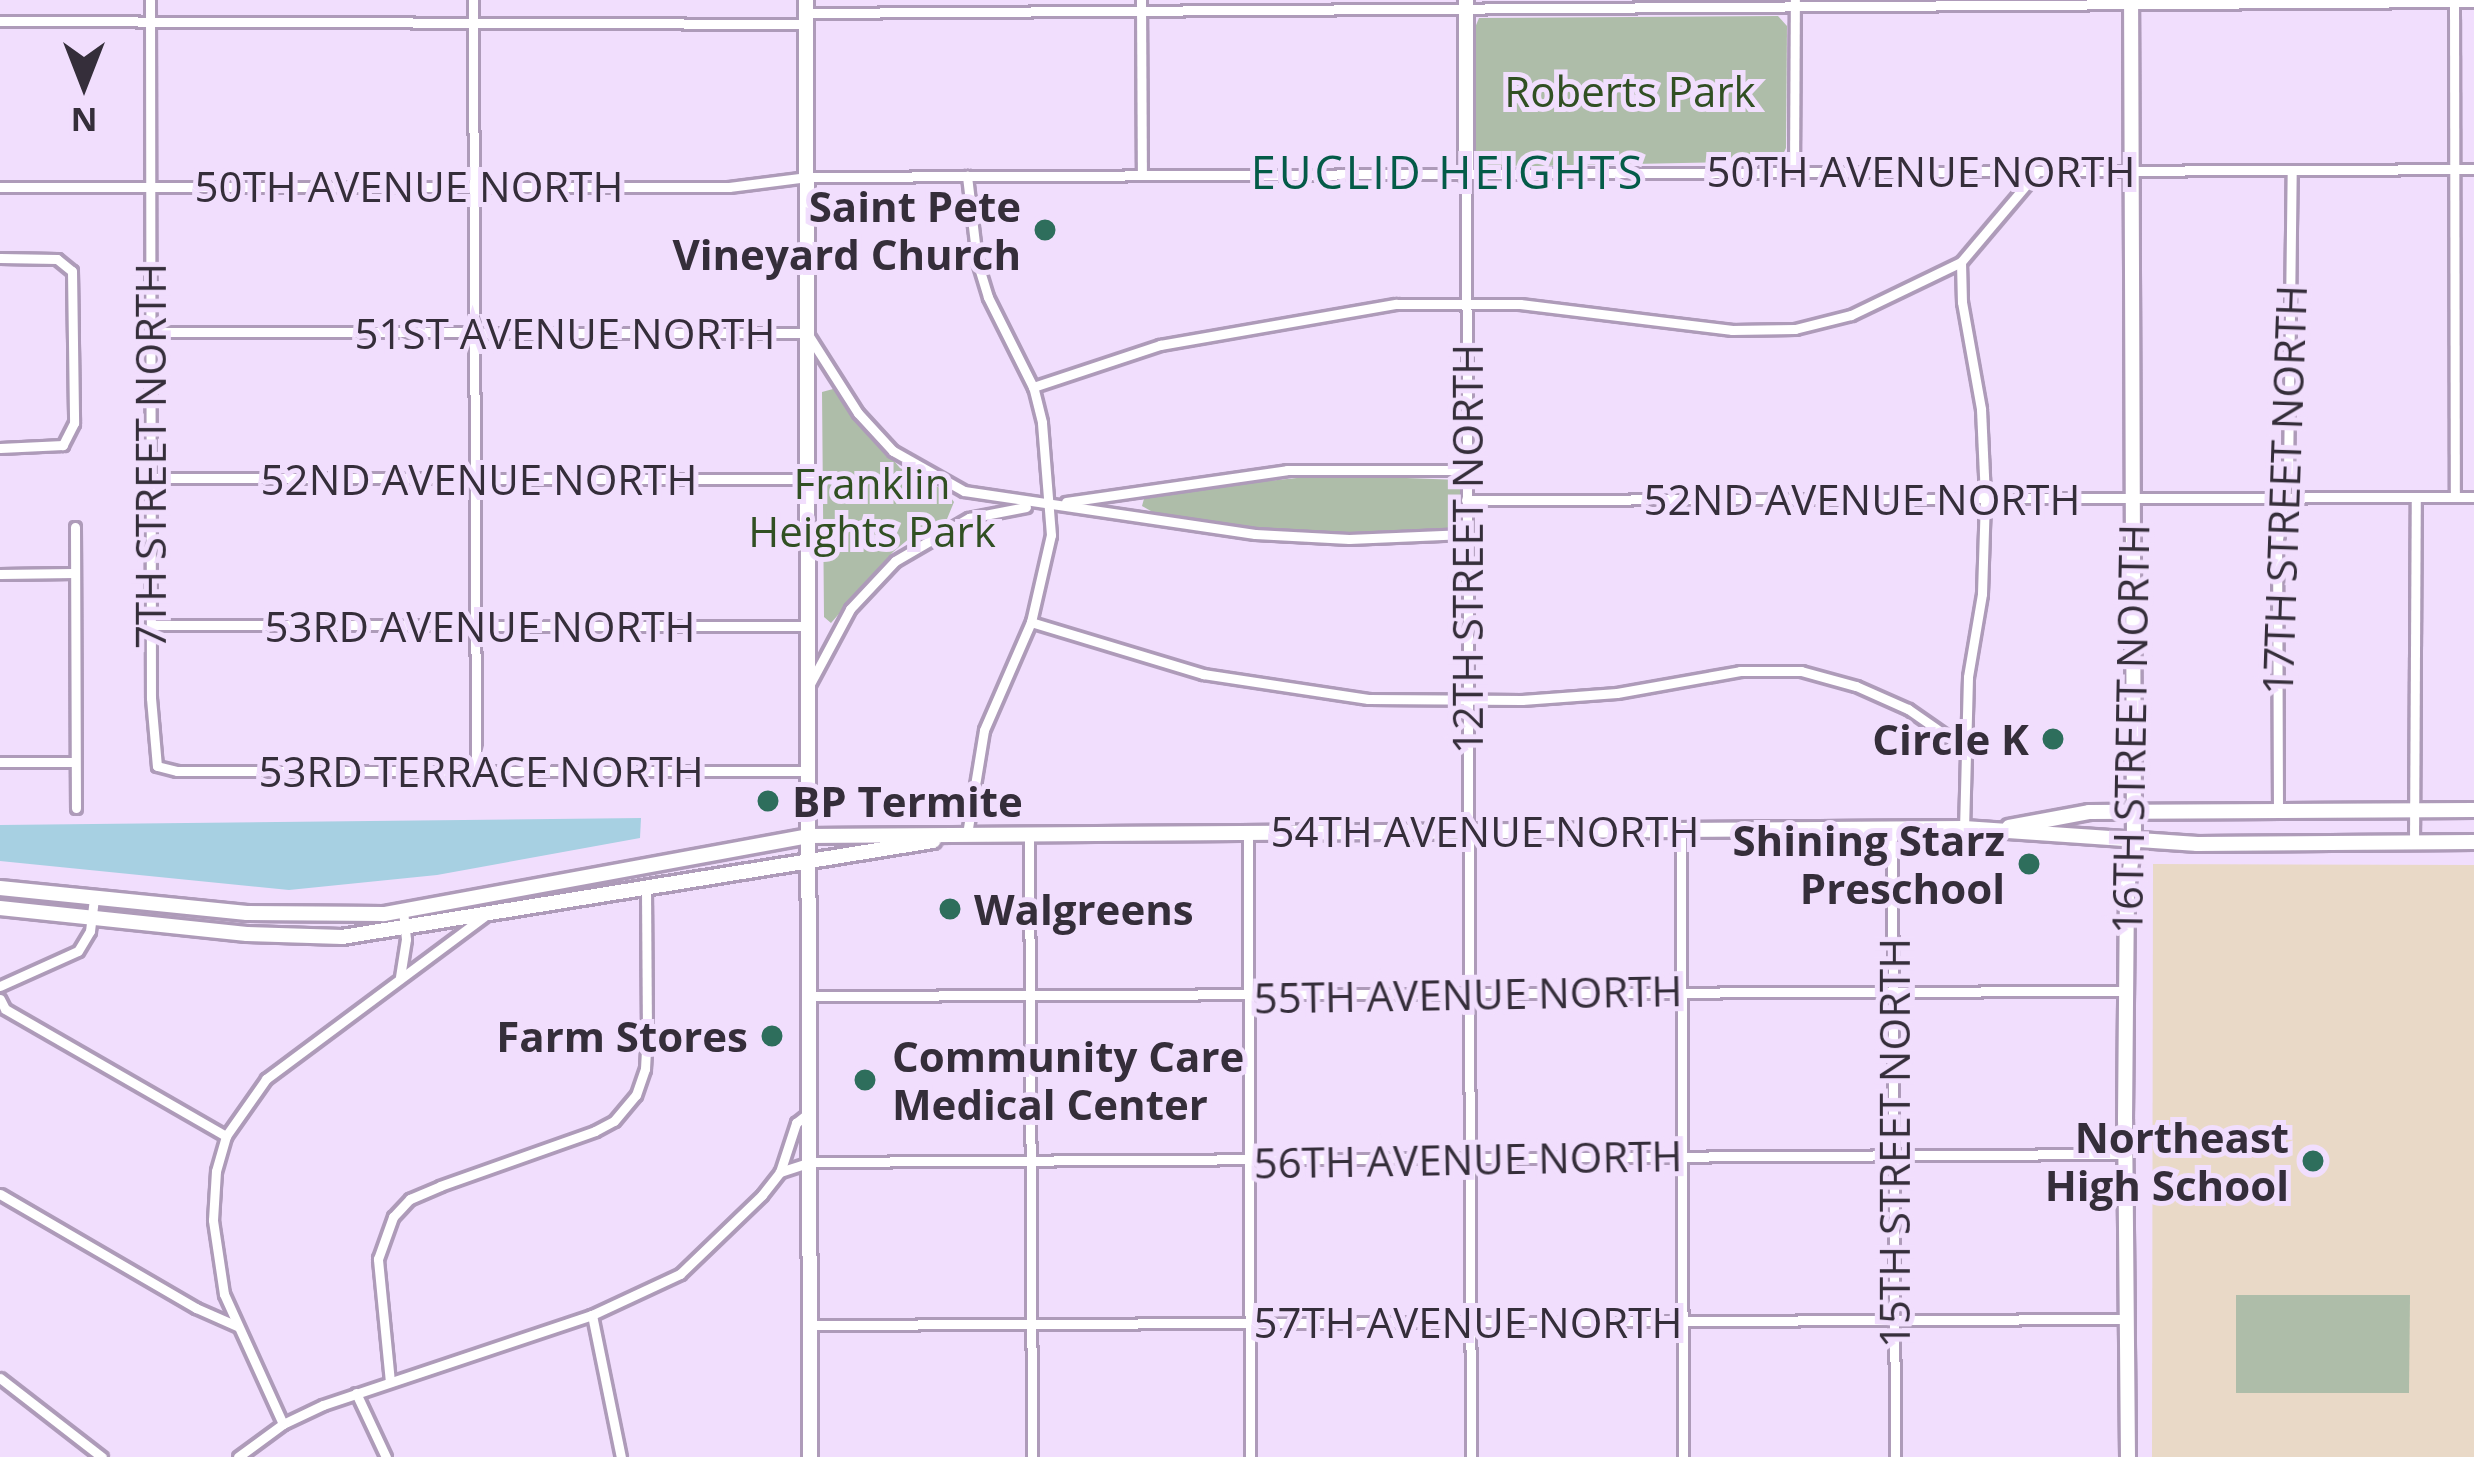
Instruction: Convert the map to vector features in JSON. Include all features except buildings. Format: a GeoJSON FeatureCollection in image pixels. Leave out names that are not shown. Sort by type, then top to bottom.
{"type":"FeatureCollection","features":[{"type":"Feature","properties":{"kind":"main road","name":"16TH STREET NORTH"},"geometry":{"type":"LineString","coordinates":[[2128,1457],[2127,890],[2134,842],[2131,1]]}},
{"type":"Feature","properties":{"kind":"main road","name":"12TH STREET NORTH"},"geometry":{"type":"LineString","coordinates":[[1466,5],[1466,175]]}},
{"type":"Feature","properties":{"kind":"main road"},"geometry":{"type":"LineString","coordinates":[[806,12],[810,1457]]}},
{"type":"Feature","properties":{"kind":"main road","name":"54TH AVENUE NORTH"},"geometry":{"type":"LineString","coordinates":[[2004,828],[2089,812],[2474,810]]}},
{"type":"Feature","properties":{"kind":"main road","name":"54TH AVENUE NORTH"},"geometry":{"type":"LineString","coordinates":[[0,888],[294,916],[403,912],[808,836],[2004,828],[2134,842],[2474,842]]}},
{"type":"Feature","properties":{"kind":"main road","name":"54TH AVENUE NORTH"},"geometry":{"type":"LineString","coordinates":[[0,908],[302,938],[406,930],[646,885],[967,834]]}},
{"type":"Feature","properties":{"kind":"street","name":"7TH STREET NORTH"},"geometry":{"type":"LineString","coordinates":[[150,0],[151,752],[157,766]]}},
{"type":"Feature","properties":{"kind":"street"},"geometry":{"type":"LineString","coordinates":[[473,0],[476,771]]}},
{"type":"Feature","properties":{"kind":"street"},"geometry":{"type":"LineString","coordinates":[[2454,1],[2455,497]]}},
{"type":"Feature","properties":{"kind":"street"},"geometry":{"type":"LineString","coordinates":[[0,21],[473,23],[1142,5],[2474,2]]}},
{"type":"Feature","properties":{"kind":"street"},"geometry":{"type":"LineString","coordinates":[[1794,172],[1795,4]]}},
{"type":"Feature","properties":{"kind":"street"},"geometry":{"type":"LineString","coordinates":[[1142,5],[1142,175]]}},
{"type":"Feature","properties":{"kind":"street","name":"50TH AVENUE NORTH"},"geometry":{"type":"LineString","coordinates":[[0,187],[729,187],[807,177],[2474,169]]}},
{"type":"Feature","properties":{"kind":"street"},"geometry":{"type":"LineString","coordinates":[[1033,387],[1160,344],[1396,304],[1575,308],[1732,330],[1780,330],[1851,315],[1961,262],[2039,170]]}},
{"type":"Feature","properties":{"kind":"street","name":"17TH STREET NORTH"},"geometry":{"type":"LineString","coordinates":[[2278,811],[2277,546],[2285,498],[2292,170]]}},
{"type":"Feature","properties":{"kind":"street","name":"12TH STREET NORTH"},"geometry":{"type":"LineString","coordinates":[[1466,175],[1471,1457]]}},
{"type":"Feature","properties":{"kind":"street"},"geometry":{"type":"LineString","coordinates":[[967,176],[970,224],[982,279],[1033,387],[1049,466],[1050,504],[1045,579],[984,730],[967,834]]}},
{"type":"Feature","properties":{"kind":"street"},"geometry":{"type":"LineString","coordinates":[[0,258],[57,259],[72,271],[74,423],[68,442],[56,447],[0,448]]}},
{"type":"Feature","properties":{"kind":"street"},"geometry":{"type":"LineString","coordinates":[[1961,262],[1962,302],[1981,409],[1985,498],[1982,595],[1964,748],[1964,828]]}},
{"type":"Feature","properties":{"kind":"street","name":"51ST AVENUE NORTH"},"geometry":{"type":"LineString","coordinates":[[151,332],[807,333],[858,413],[910,465],[964,491],[1050,504]]}},
{"type":"Feature","properties":{"kind":"street"},"geometry":{"type":"LineString","coordinates":[[808,689],[850,609],[895,561],[969,518],[1270,471],[1466,470]]}},
{"type":"Feature","properties":{"kind":"street","name":"52ND AVENUE NORTH"},"geometry":{"type":"LineString","coordinates":[[151,478],[808,479]]}},
{"type":"Feature","properties":{"kind":"street"},"geometry":{"type":"LineString","coordinates":[[2414,843],[2416,497]]}},
{"type":"Feature","properties":{"kind":"street","name":"52ND AVENUE NORTH"},"geometry":{"type":"LineString","coordinates":[[1466,500],[2474,497]]}},
{"type":"Feature","properties":{"kind":"street"},"geometry":{"type":"LineString","coordinates":[[1050,504],[1277,536],[1466,534]]}},
{"type":"Feature","properties":{"kind":"street"},"geometry":{"type":"LineString","coordinates":[[75,527],[72,762],[76,808]]}},
{"type":"Feature","properties":{"kind":"street"},"geometry":{"type":"LineString","coordinates":[[0,574],[74,573]]}},
{"type":"Feature","properties":{"kind":"street"},"geometry":{"type":"LineString","coordinates":[[1031,622],[1124,654],[1249,682],[1368,699],[1467,701],[1617,693],[1740,671],[1801,671],[1908,709],[1964,748]]}},
{"type":"Feature","properties":{"kind":"street","name":"53RD AVENUE NORTH"},"geometry":{"type":"LineString","coordinates":[[152,625],[808,626]]}},
{"type":"Feature","properties":{"kind":"street"},"geometry":{"type":"LineString","coordinates":[[0,762],[72,762]]}},
{"type":"Feature","properties":{"kind":"street","name":"53RD TERRACE NORTH"},"geometry":{"type":"LineString","coordinates":[[157,766],[177,771],[808,771]]}},
{"type":"Feature","properties":{"kind":"street","name":"15TH STREET NORTH"},"geometry":{"type":"LineString","coordinates":[[1892,828],[1895,1457]]}},
{"type":"Feature","properties":{"kind":"street"},"geometry":{"type":"LineString","coordinates":[[1681,830],[1683,1457]]}},
{"type":"Feature","properties":{"kind":"street"},"geometry":{"type":"LineString","coordinates":[[1248,833],[1250,1457]]}},
{"type":"Feature","properties":{"kind":"street"},"geometry":{"type":"LineString","coordinates":[[1029,834],[1032,1457]]}},
{"type":"Feature","properties":{"kind":"street"},"geometry":{"type":"LineString","coordinates":[[390,1382],[378,1259],[393,1217],[410,1199],[440,1186],[595,1131],[614,1121],[636,1095],[647,1034],[646,885]]}},
{"type":"Feature","properties":{"kind":"street"},"geometry":{"type":"LineString","coordinates":[[0,986],[78,951],[93,918],[94,898]]}},
{"type":"Feature","properties":{"kind":"street"},"geometry":{"type":"LineString","coordinates":[[400,977],[406,930],[403,912]]}},
{"type":"Feature","properties":{"kind":"street"},"geometry":{"type":"LineString","coordinates":[[283,1424],[224,1294],[213,1220],[216,1171],[226,1136],[266,1079],[482,917]]}},
{"type":"Feature","properties":{"kind":"street","name":"55TH AVENUE NORTH"},"geometry":{"type":"LineString","coordinates":[[808,996],[2127,992]]}},
{"type":"Feature","properties":{"kind":"street"},"geometry":{"type":"LineString","coordinates":[[2,1009],[226,1136]]}},
{"type":"Feature","properties":{"kind":"street"},"geometry":{"type":"LineString","coordinates":[[238,1457],[283,1424],[356,1393],[592,1315],[680,1274],[740,1222],[780,1172],[796,1123],[809,1113]]}},
{"type":"Feature","properties":{"kind":"street","name":"56TH AVENUE NORTH"},"geometry":{"type":"LineString","coordinates":[[780,1172],[810,1162],[2125,1154]]}},
{"type":"Feature","properties":{"kind":"street"},"geometry":{"type":"LineString","coordinates":[[0,1193],[196,1308],[237,1326]]}},
{"type":"Feature","properties":{"kind":"street"},"geometry":{"type":"LineString","coordinates":[[592,1315],[621,1457]]}},
{"type":"Feature","properties":{"kind":"street","name":"57TH AVENUE NORTH"},"geometry":{"type":"LineString","coordinates":[[809,1325],[2128,1318]]}},
{"type":"Feature","properties":{"kind":"street"},"geometry":{"type":"LineString","coordinates":[[0,1378],[102,1457]]}},
{"type":"Feature","properties":{"kind":"street"},"geometry":{"type":"LineString","coordinates":[[356,1393],[386,1457]]}},
{"type":"Feature","properties":{"kind":"shaded area","name":"Northeast High School"},"geometry":{"type":"Polygon","coordinates":[[[2153,864],[2474,865],[2474,1457],[2152,1457],[2153,864]]]}},
{"type":"Feature","properties":{"kind":"green space","name":"Roberts Park"},"geometry":{"type":"Polygon","coordinates":[[[1778,16],[1787,26],[1786,148],[1780,161],[1487,167],[1475,160],[1474,30],[1479,18],[1778,16]]]}},
{"type":"Feature","properties":{"kind":"green space","name":"Franklin Heights Park"},"geometry":{"type":"Polygon","coordinates":[[[833,389],[900,468],[946,491],[954,502],[947,519],[917,532],[893,552],[831,623],[824,617],[822,392],[833,389]]]}},
{"type":"Feature","properties":{"kind":"green space"},"geometry":{"type":"Polygon","coordinates":[[[1326,475],[1460,480],[1461,522],[1452,528],[1329,533],[1207,524],[1158,515],[1142,506],[1145,495],[1157,492],[1326,475]]]}},
{"type":"Feature","properties":{"kind":"green space"},"geometry":{"type":"Polygon","coordinates":[[[2236,1295],[2410,1295],[2409,1393],[2236,1393],[2236,1295]]]}},
{"type":"Feature","properties":{"kind":"water"},"geometry":{"type":"Polygon","coordinates":[[[641,818],[640,838],[437,875],[289,890],[0,861],[0,825],[641,818]]]}},
{"type":"Feature","properties":{"kind":"place","name":"Saint Pete Vineyard Church"},"geometry":{"type":"Point","coordinates":[1045,230]}},
{"type":"Feature","properties":{"kind":"place","name":"Circle K"},"geometry":{"type":"Point","coordinates":[2053,739]}},
{"type":"Feature","properties":{"kind":"place","name":"BP Termite"},"geometry":{"type":"Point","coordinates":[768,801]}},
{"type":"Feature","properties":{"kind":"place","name":"Shining Starz Preschool"},"geometry":{"type":"Point","coordinates":[2029,864]}},
{"type":"Feature","properties":{"kind":"place","name":"Walgreens"},"geometry":{"type":"Point","coordinates":[950,909]}},
{"type":"Feature","properties":{"kind":"place","name":"Farm Stores"},"geometry":{"type":"Point","coordinates":[772,1036]}},
{"type":"Feature","properties":{"kind":"place","name":"Community Care Medical Center"},"geometry":{"type":"Point","coordinates":[865,1080]}},
{"type":"Feature","properties":{"kind":"place","name":"Northeast High School"},"geometry":{"type":"Point","coordinates":[2313,1161]}},
{"type":"Feature","properties":{"kind":"district","name":"EUCLID HEIGHTS"},"geometry":{"type":"Point","coordinates":[1448,172]}}]}
